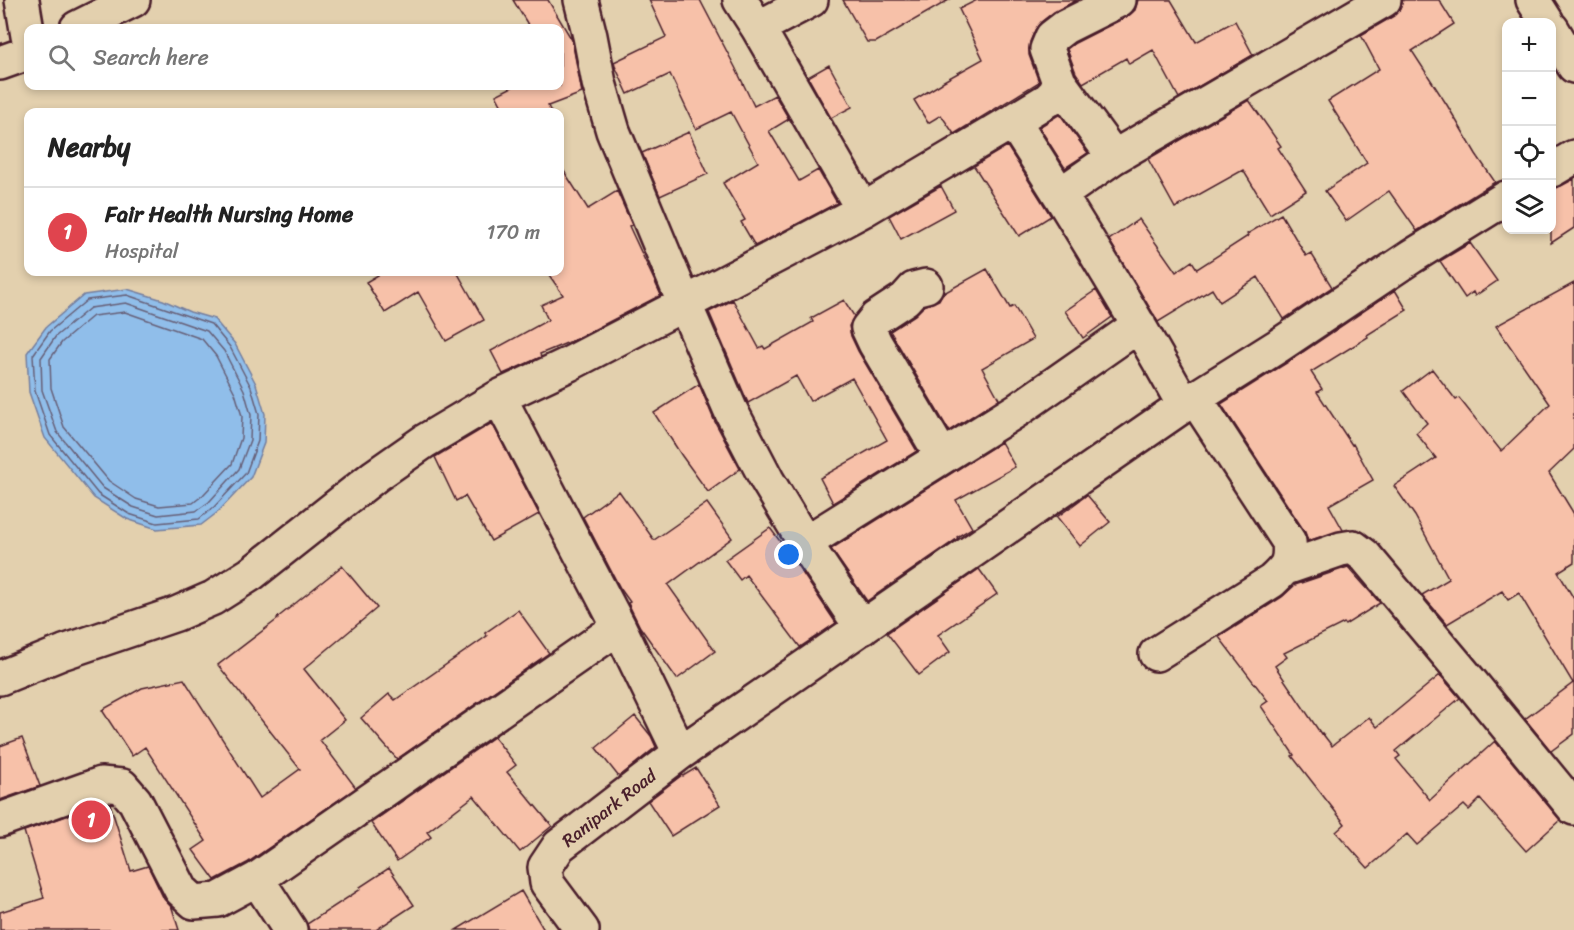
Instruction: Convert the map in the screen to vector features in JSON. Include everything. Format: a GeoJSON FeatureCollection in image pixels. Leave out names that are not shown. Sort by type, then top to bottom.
{"type":"FeatureCollection","features":[{"type":"Feature","properties":{"kind":"street"},"geometry":{"type":"LineString","coordinates":[[22,0],[26,24]]}},
{"type":"Feature","properties":{"kind":"street"},"geometry":{"type":"LineString","coordinates":[[85,24],[133,0]]}},
{"type":"Feature","properties":{"kind":"street"},"geometry":{"type":"LineString","coordinates":[[581,0],[598,83],[613,131],[731,411],[767,480],[805,543],[862,628]]}},
{"type":"Feature","properties":{"kind":"street"},"geometry":{"type":"LineString","coordinates":[[740,0],[863,210]]}},
{"type":"Feature","properties":{"kind":"street"},"geometry":{"type":"LineString","coordinates":[[758,28],[811,0]]}},
{"type":"Feature","properties":{"kind":"street"},"geometry":{"type":"LineString","coordinates":[[1114,157],[1059,82],[1047,49],[1052,37],[1065,27],[1119,0]]}},
{"type":"Feature","properties":{"kind":"street"},"geometry":{"type":"LineString","coordinates":[[1060,194],[1114,157],[1384,0]]}},
{"type":"Feature","properties":{"kind":"street"},"geometry":{"type":"LineString","coordinates":[[1533,0],[1544,18]]}},
{"type":"Feature","properties":{"kind":"street"},"geometry":{"type":"LineString","coordinates":[[1556,37],[1574,66]]}},
{"type":"Feature","properties":{"kind":"street"},"geometry":{"type":"LineString","coordinates":[[0,63],[24,54]]}},
{"type":"Feature","properties":{"kind":"street"},"geometry":{"type":"LineString","coordinates":[[0,678],[64,652],[176,614],[213,598],[250,574],[375,476],[425,441],[499,397],[685,305],[863,210],[1049,99],[1057,91],[1059,82]]}},
{"type":"Feature","properties":{"kind":"street"},"geometry":{"type":"LineString","coordinates":[[1013,121],[1139,325],[1189,401],[1289,542],[1290,555],[1286,568]]}},
{"type":"Feature","properties":{"kind":"street"},"geometry":{"type":"LineString","coordinates":[[1556,167],[1574,158]]}},
{"type":"Feature","properties":{"kind":"street","name":"Ranipark Road"},"geometry":{"type":"LineString","coordinates":[[582,930],[547,883],[545,867],[559,846],[680,753],[1189,401],[1502,200]]}},
{"type":"Feature","properties":{"kind":"street"},"geometry":{"type":"LineString","coordinates":[[926,286],[914,289],[905,299],[876,318],[868,328],[942,456]]}},
{"type":"Feature","properties":{"kind":"street"},"geometry":{"type":"LineString","coordinates":[[805,543],[1019,409],[1139,325]]}},
{"type":"Feature","properties":{"kind":"street"},"geometry":{"type":"LineString","coordinates":[[499,397],[619,627],[680,753]]}},
{"type":"Feature","properties":{"kind":"street"},"geometry":{"type":"LineString","coordinates":[[1156,654],[1272,580],[1286,568],[1353,547],[1365,556],[1574,807]]}},
{"type":"Feature","properties":{"kind":"street"},"geometry":{"type":"LineString","coordinates":[[0,820],[101,784],[122,786],[135,801],[181,890],[194,902],[218,900],[257,879],[619,627]]}},
{"type":"Feature","properties":{"kind":"street"},"geometry":{"type":"LineString","coordinates":[[257,879],[290,930]]}},
{"type":"Feature","properties":{"kind":"water"},"geometry":{"type":"Polygon","coordinates":[[[127,289],[214,319],[235,344],[256,384],[265,414],[264,443],[251,477],[218,512],[201,525],[157,529],[127,519],[94,498],[45,438],[29,392],[27,353],[46,327],[84,295],[127,289]]]}},
{"type":"Feature","properties":{"kind":"building"},"geometry":{"type":"Polygon","coordinates":[[[513,0],[548,0],[562,24],[528,24],[513,0]]]}},
{"type":"Feature","properties":{"kind":"building"},"geometry":{"type":"Polygon","coordinates":[[[649,0],[700,0],[754,106],[775,95],[789,119],[769,131],[799,181],[818,170],[837,203],[755,246],[741,222],[745,220],[723,183],[758,162],[731,112],[696,129],[670,74],[628,94],[615,66],[614,62],[666,37],[649,0]]]}},
{"type":"Feature","properties":{"kind":"building"},"geometry":{"type":"Polygon","coordinates":[[[843,0],[949,0],[876,42],[867,42],[843,0]]]}},
{"type":"Feature","properties":{"kind":"building"},"geometry":{"type":"Polygon","coordinates":[[[977,0],[1077,0],[1054,12],[1035,30],[1030,42],[1029,55],[1039,82],[954,134],[941,115],[928,123],[914,100],[983,59],[959,9],[977,0]]]}},
{"type":"Feature","properties":{"kind":"building"},"geometry":{"type":"Polygon","coordinates":[[[1138,0],[1171,0],[1196,42],[1235,21],[1253,55],[1179,98],[1153,50],[1129,64],[1126,58],[1083,83],[1076,73],[1067,49],[1128,16],[1135,10],[1138,0]]]}},
{"type":"Feature","properties":{"kind":"building"},"geometry":{"type":"Polygon","coordinates":[[[1403,0],[1439,0],[1454,24],[1412,51],[1495,182],[1417,231],[1389,191],[1346,221],[1325,191],[1367,163],[1328,101],[1379,69],[1361,35],[1394,16],[1403,0]]]}},
{"type":"Feature","properties":{"kind":"building"},"geometry":{"type":"Polygon","coordinates":[[[564,27],[572,40],[582,93],[548,106],[549,108],[503,108],[496,95],[506,90],[564,90],[564,27]]]}},
{"type":"Feature","properties":{"kind":"building"},"geometry":{"type":"Polygon","coordinates":[[[829,65],[852,107],[831,118],[808,77],[829,65]]]}},
{"type":"Feature","properties":{"kind":"building"},"geometry":{"type":"Polygon","coordinates":[[[1249,100],[1281,146],[1278,148],[1306,191],[1270,214],[1243,170],[1175,208],[1148,159],[1249,100]]]}},
{"type":"Feature","properties":{"kind":"building"},"geometry":{"type":"Polygon","coordinates":[[[1060,114],[1088,153],[1065,168],[1039,127],[1060,114]]]}},
{"type":"Feature","properties":{"kind":"building"},"geometry":{"type":"Polygon","coordinates":[[[689,132],[708,174],[660,196],[642,153],[689,132]]]}},
{"type":"Feature","properties":{"kind":"building"},"geometry":{"type":"Polygon","coordinates":[[[1007,146],[1051,216],[1019,236],[974,166],[1007,146]]]}},
{"type":"Feature","properties":{"kind":"building"},"geometry":{"type":"Polygon","coordinates":[[[564,171],[588,209],[617,191],[632,225],[629,226],[661,295],[503,374],[491,351],[548,320],[541,305],[563,295],[550,276],[564,276],[564,171]]]}},
{"type":"Feature","properties":{"kind":"building"},"geometry":{"type":"Polygon","coordinates":[[[1574,179],[1574,228],[1551,243],[1551,234],[1556,234],[1556,188],[1574,179]]]}},
{"type":"Feature","properties":{"kind":"building"},"geometry":{"type":"Polygon","coordinates":[[[941,186],[954,210],[901,239],[889,216],[941,186]]]}},
{"type":"Feature","properties":{"kind":"building"},"geometry":{"type":"Polygon","coordinates":[[[1281,214],[1306,256],[1311,253],[1332,287],[1284,319],[1258,277],[1220,302],[1212,289],[1158,322],[1109,240],[1139,219],[1176,272],[1192,261],[1197,269],[1248,236],[1247,234],[1281,214]]]}},
{"type":"Feature","properties":{"kind":"building"},"geometry":{"type":"Polygon","coordinates":[[[1470,243],[1497,281],[1475,296],[1473,292],[1465,298],[1440,261],[1470,243]]]}},
{"type":"Feature","properties":{"kind":"building"},"geometry":{"type":"Polygon","coordinates":[[[987,269],[1010,308],[1014,306],[1033,339],[982,368],[999,399],[949,431],[890,331],[915,315],[924,306],[939,300],[942,294],[987,269]]]}},
{"type":"Feature","properties":{"kind":"building"},"geometry":{"type":"Polygon","coordinates":[[[376,276],[459,276],[484,320],[446,341],[418,292],[385,313],[366,282],[376,276]]]}},
{"type":"Feature","properties":{"kind":"building"},"geometry":{"type":"Polygon","coordinates":[[[1574,283],[1574,449],[1549,473],[1574,514],[1574,562],[1558,572],[1574,599],[1574,734],[1551,751],[1525,719],[1573,683],[1519,593],[1508,600],[1502,591],[1447,624],[1422,595],[1449,579],[1415,516],[1394,486],[1436,458],[1416,433],[1427,423],[1403,391],[1432,369],[1456,400],[1459,398],[1501,451],[1550,404],[1496,326],[1574,283]]]}},
{"type":"Feature","properties":{"kind":"building"},"geometry":{"type":"Polygon","coordinates":[[[1096,290],[1112,317],[1083,338],[1065,311],[1096,290]]]}},
{"type":"Feature","properties":{"kind":"building"},"geometry":{"type":"Polygon","coordinates":[[[1395,290],[1407,310],[1311,372],[1322,389],[1317,392],[1353,444],[1373,480],[1329,505],[1343,530],[1308,541],[1305,532],[1221,404],[1395,290]]]}},
{"type":"Feature","properties":{"kind":"building"},"geometry":{"type":"Polygon","coordinates":[[[733,300],[759,348],[763,346],[765,349],[813,322],[811,318],[844,300],[854,316],[849,326],[858,351],[917,451],[833,503],[820,478],[887,440],[852,378],[810,401],[796,376],[748,403],[709,312],[733,300]]]}},
{"type":"Feature","properties":{"kind":"building"},"geometry":{"type":"Polygon","coordinates":[[[699,384],[714,420],[740,469],[708,492],[654,413],[699,384]]]}},
{"type":"Feature","properties":{"kind":"building"},"geometry":{"type":"Polygon","coordinates":[[[492,423],[539,514],[491,541],[465,496],[456,501],[435,457],[492,423]]]}},
{"type":"Feature","properties":{"kind":"building"},"geometry":{"type":"Polygon","coordinates":[[[1001,442],[1015,467],[956,500],[972,528],[867,601],[831,549],[1001,442]]]}},
{"type":"Feature","properties":{"kind":"building"},"geometry":{"type":"Polygon","coordinates":[[[619,491],[654,540],[707,503],[732,538],[668,585],[715,651],[677,679],[640,627],[628,603],[630,602],[620,588],[583,517],[619,491]]]}},
{"type":"Feature","properties":{"kind":"building"},"geometry":{"type":"Polygon","coordinates":[[[1087,495],[1110,522],[1080,546],[1057,517],[1087,495]]]}},
{"type":"Feature","properties":{"kind":"building"},"geometry":{"type":"Polygon","coordinates":[[[770,528],[836,623],[800,647],[746,575],[740,580],[725,560],[770,528]]]}},
{"type":"Feature","properties":{"kind":"building"},"geometry":{"type":"Polygon","coordinates":[[[342,566],[377,608],[304,669],[345,720],[320,740],[356,788],[247,863],[215,880],[193,850],[206,841],[145,747],[132,756],[102,710],[142,688],[184,679],[260,798],[300,769],[218,665],[342,566]]]}},
{"type":"Feature","properties":{"kind":"building"},"geometry":{"type":"Polygon","coordinates":[[[1348,567],[1380,603],[1345,625],[1344,623],[1284,653],[1287,657],[1275,666],[1321,734],[1332,746],[1369,717],[1377,727],[1440,675],[1460,698],[1396,751],[1400,756],[1396,759],[1430,800],[1495,741],[1560,820],[1526,851],[1480,799],[1469,810],[1464,805],[1417,845],[1407,834],[1368,868],[1336,832],[1345,824],[1292,756],[1294,755],[1261,706],[1268,701],[1219,637],[1282,597],[1295,585],[1348,567]]]}},
{"type":"Feature","properties":{"kind":"building"},"geometry":{"type":"Polygon","coordinates":[[[979,569],[997,594],[938,635],[950,652],[919,675],[887,633],[979,569]]]}},
{"type":"Feature","properties":{"kind":"building"},"geometry":{"type":"Polygon","coordinates":[[[518,610],[549,653],[397,759],[361,718],[389,694],[395,700],[487,636],[485,633],[518,610]]]}},
{"type":"Feature","properties":{"kind":"building"},"geometry":{"type":"Polygon","coordinates":[[[635,716],[651,736],[656,747],[619,777],[596,748],[635,716]]]}},
{"type":"Feature","properties":{"kind":"building"},"geometry":{"type":"Polygon","coordinates":[[[494,737],[516,765],[507,772],[552,826],[520,852],[474,796],[427,832],[431,837],[397,861],[371,823],[494,737]]]}},
{"type":"Feature","properties":{"kind":"building"},"geometry":{"type":"Polygon","coordinates":[[[22,738],[40,786],[0,800],[0,746],[22,738]]]}},
{"type":"Feature","properties":{"kind":"building"},"geometry":{"type":"Polygon","coordinates":[[[696,768],[720,805],[671,836],[648,801],[682,775],[696,768]]]}},
{"type":"Feature","properties":{"kind":"building"},"geometry":{"type":"Polygon","coordinates":[[[103,803],[110,804],[131,871],[148,866],[164,899],[172,908],[179,930],[0,930],[0,912],[44,898],[24,831],[103,803]]]}},
{"type":"Feature","properties":{"kind":"building"},"geometry":{"type":"Polygon","coordinates":[[[389,868],[414,905],[376,930],[309,930],[307,924],[389,868]]]}},
{"type":"Feature","properties":{"kind":"building"},"geometry":{"type":"Polygon","coordinates":[[[521,891],[544,930],[456,930],[521,891]]]}},
{"type":"Feature","properties":{"kind":"place","name":"Fair Health Nursing Home"},"geometry":{"type":"Point","coordinates":[91,820]}}]}
